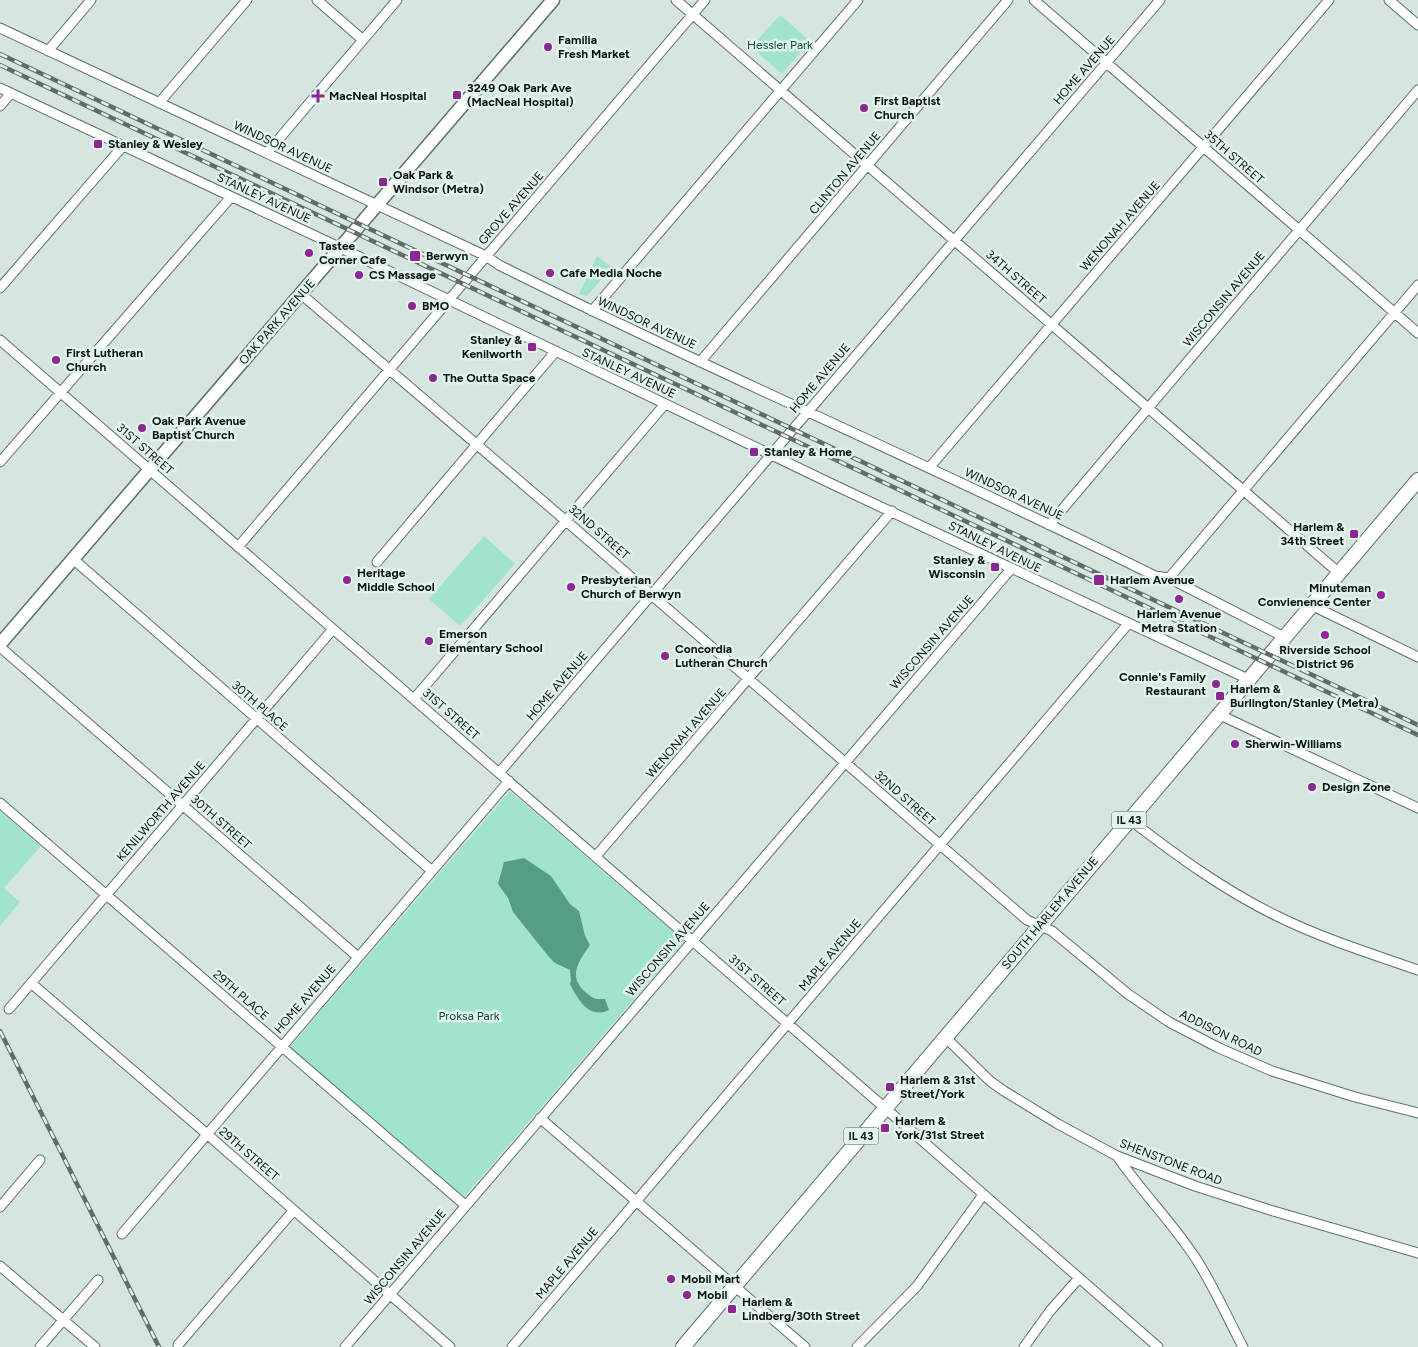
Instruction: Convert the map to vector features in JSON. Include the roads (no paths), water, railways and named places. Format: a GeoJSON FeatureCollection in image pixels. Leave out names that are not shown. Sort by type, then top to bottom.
{"type":"FeatureCollection","features":[{"type":"Feature","properties":{"kind":"main road","name":"SOUTH HARLEM AVENUE"},"geometry":{"type":"LineString","coordinates":[[683,1347],[1418,480]]}},
{"type":"Feature","properties":{"kind":"street"},"geometry":{"type":"LineString","coordinates":[[48,51],[91,0]]}},
{"type":"Feature","properties":{"kind":"street"},"geometry":{"type":"LineString","coordinates":[[159,103],[247,0]]}},
{"type":"Feature","properties":{"kind":"street"},"geometry":{"type":"LineString","coordinates":[[317,0],[363,40]]}},
{"type":"Feature","properties":{"kind":"street"},"geometry":{"type":"LineString","coordinates":[[266,153],[397,0]]}},
{"type":"Feature","properties":{"kind":"street","name":"OAK PARK AVENUE"},"geometry":{"type":"LineString","coordinates":[[0,645],[553,0]]}},
{"type":"Feature","properties":{"kind":"street","name":"34TH STREET"},"geometry":{"type":"LineString","coordinates":[[676,0],[1338,573]]}},
{"type":"Feature","properties":{"kind":"street","name":"GROVE AVENUE"},"geometry":{"type":"LineString","coordinates":[[238,546],[705,0]]}},
{"type":"Feature","properties":{"kind":"street"},"geometry":{"type":"LineString","coordinates":[[592,311],[858,0]]}},
{"type":"Feature","properties":{"kind":"street","name":"CLINTON AVENUE"},"geometry":{"type":"LineString","coordinates":[[700,362],[1008,0]]}},
{"type":"Feature","properties":{"kind":"street","name":"35TH STREET"},"geometry":{"type":"LineString","coordinates":[[1034,0],[1418,332]]}},
{"type":"Feature","properties":{"kind":"street","name":"HOME AVENUE"},"geometry":{"type":"LineString","coordinates":[[499,773],[1160,0]]}},
{"type":"Feature","properties":{"kind":"street","name":"WENONAH AVENUE"},"geometry":{"type":"LineString","coordinates":[[929,468],[1329,0]]}},
{"type":"Feature","properties":{"kind":"street"},"geometry":{"type":"LineString","coordinates":[[1389,0],[1418,25]]}},
{"type":"Feature","properties":{"kind":"street","name":"WINDSOR AVENUE"},"geometry":{"type":"LineString","coordinates":[[0,28],[486,256],[499,265],[592,311],[807,413],[929,468],[1154,576],[1169,578],[1284,637]]}},
{"type":"Feature","properties":{"kind":"street","name":"STANLEY AVENUE"},"geometry":{"type":"LineString","coordinates":[[0,88],[341,248],[1011,569],[1248,679]]}},
{"type":"Feature","properties":{"kind":"street","name":"WISCONSIN AVENUE"},"geometry":{"type":"LineString","coordinates":[[1049,525],[1418,90]]}},
{"type":"Feature","properties":{"kind":"street"},"geometry":{"type":"LineString","coordinates":[[0,106],[11,93]]}},
{"type":"Feature","properties":{"kind":"street"},"geometry":{"type":"LineString","coordinates":[[0,288],[123,146]]}},
{"type":"Feature","properties":{"kind":"street"},"geometry":{"type":"LineString","coordinates":[[0,462],[231,197]]}},
{"type":"Feature","properties":{"kind":"street"},"geometry":{"type":"LineString","coordinates":[[1169,578],[1418,285]]}},
{"type":"Feature","properties":{"kind":"street","name":"32ND STREET"},"geometry":{"type":"LineString","coordinates":[[302,294],[1027,920],[1039,926]]}},
{"type":"Feature","properties":{"kind":"street","name":"31ST STREET"},"geometry":{"type":"LineString","coordinates":[[0,340],[886,1108],[1158,1347]]}},
{"type":"Feature","properties":{"kind":"street"},"geometry":{"type":"LineString","coordinates":[[377,562],[556,352]]}},
{"type":"Feature","properties":{"kind":"street"},"geometry":{"type":"LineString","coordinates":[[414,699],[666,404]]}},
{"type":"Feature","properties":{"kind":"street","name":"WENONAH AVENUE"},"geometry":{"type":"LineString","coordinates":[[596,856],[892,511]]}},
{"type":"Feature","properties":{"kind":"street","name":"30TH PLACE"},"geometry":{"type":"LineString","coordinates":[[73,559],[432,871]]}},
{"type":"Feature","properties":{"kind":"street","name":"WISCONSIN AVENUE"},"geometry":{"type":"LineString","coordinates":[[345,1347],[1011,569]]}},
{"type":"Feature","properties":{"kind":"street"},"geometry":{"type":"LineString","coordinates":[[1311,606],[1418,657]]}},
{"type":"Feature","properties":{"kind":"street","name":"MAPLE AVENUE"},"geometry":{"type":"LineString","coordinates":[[512,1347],[1128,624]]}},
{"type":"Feature","properties":{"kind":"street","name":"KENILWORTH AVENUE"},"geometry":{"type":"LineString","coordinates":[[8,1009],[333,629]]}},
{"type":"Feature","properties":{"kind":"street","name":"30TH STREET"},"geometry":{"type":"LineString","coordinates":[[0,645],[358,957]]}},
{"type":"Feature","properties":{"kind":"street"},"geometry":{"type":"LineString","coordinates":[[1218,714],[1418,808]]}},
{"type":"Feature","properties":{"kind":"street","name":"HOME AVENUE"},"geometry":{"type":"LineString","coordinates":[[122,1234],[509,781]]}},
{"type":"Feature","properties":{"kind":"street","name":"29TH PLACE"},"geometry":{"type":"LineString","coordinates":[[0,804],[465,1205]]}},
{"type":"Feature","properties":{"kind":"street"},"geometry":{"type":"LineString","coordinates":[[1130,819],[1216,882],[1280,917],[1338,942],[1418,970]]}},
{"type":"Feature","properties":{"kind":"street","name":"ADDISON ROAD"},"geometry":{"type":"LineString","coordinates":[[1039,926],[1052,931],[1136,1000],[1169,1022],[1219,1048],[1272,1072],[1355,1097],[1418,1113]]}},
{"type":"Feature","properties":{"kind":"street","name":"29TH STREET"},"geometry":{"type":"LineString","coordinates":[[31,983],[450,1347]]}},
{"type":"Feature","properties":{"kind":"street","name":"SHENSTONE ROAD"},"geometry":{"type":"LineString","coordinates":[[945,1037],[990,1081],[1004,1091],[1058,1124],[1118,1156],[1223,1195],[1418,1253]]}},
{"type":"Feature","properties":{"kind":"street"},"geometry":{"type":"LineString","coordinates":[[540,1118],[805,1347]]}},
{"type":"Feature","properties":{"kind":"street"},"geometry":{"type":"LineString","coordinates":[[1118,1156],[1133,1179],[1158,1208],[1199,1263],[1243,1347]]}},
{"type":"Feature","properties":{"kind":"street"},"geometry":{"type":"LineString","coordinates":[[0,1207],[40,1160]]}},
{"type":"Feature","properties":{"kind":"street"},"geometry":{"type":"LineString","coordinates":[[857,1347],[917,1286],[983,1195]]}},
{"type":"Feature","properties":{"kind":"street"},"geometry":{"type":"LineString","coordinates":[[178,1345],[294,1210]]}},
{"type":"Feature","properties":{"kind":"street"},"geometry":{"type":"LineString","coordinates":[[0,1266],[95,1347]]}},
{"type":"Feature","properties":{"kind":"street"},"geometry":{"type":"LineString","coordinates":[[1024,1347],[1050,1311],[1079,1278]]}},
{"type":"Feature","properties":{"kind":"street"},"geometry":{"type":"LineString","coordinates":[[40,1347],[98,1280]]}},
{"type":"Feature","properties":{"kind":"railway"},"geometry":{"type":"LineString","coordinates":[[0,54],[1418,725]]}},
{"type":"Feature","properties":{"kind":"railway"},"geometry":{"type":"LineString","coordinates":[[0,65],[1418,735]]}},
{"type":"Feature","properties":{"kind":"railway"},"geometry":{"type":"LineString","coordinates":[[0,1031],[159,1347]]}},
{"type":"Feature","properties":{"kind":"place","name":"Familia Fresh Market"},"geometry":{"type":"Point","coordinates":[548,47]}},
{"type":"Feature","properties":{"kind":"place","name":"3249 Oak Park Ave (MacNeal Hospital)"},"geometry":{"type":"Point","coordinates":[457,95]}},
{"type":"Feature","properties":{"kind":"place","name":"MacNeal Hospital"},"geometry":{"type":"Point","coordinates":[318,96]}},
{"type":"Feature","properties":{"kind":"place","name":"First Baptist Church"},"geometry":{"type":"Point","coordinates":[864,108]}},
{"type":"Feature","properties":{"kind":"place","name":"Stanley & Wesley"},"geometry":{"type":"Point","coordinates":[98,144]}},
{"type":"Feature","properties":{"kind":"place","name":"Oak Park & Windsor (Metra)"},"geometry":{"type":"Point","coordinates":[383,182]}},
{"type":"Feature","properties":{"kind":"place","name":"Tastee Corner Cafe"},"geometry":{"type":"Point","coordinates":[309,253]}},
{"type":"Feature","properties":{"kind":"place","name":"Berwyn"},"geometry":{"type":"Point","coordinates":[415,256]}},
{"type":"Feature","properties":{"kind":"place","name":"Cafe Media Noche"},"geometry":{"type":"Point","coordinates":[550,273]}},
{"type":"Feature","properties":{"kind":"place","name":"CS Massage"},"geometry":{"type":"Point","coordinates":[359,275]}},
{"type":"Feature","properties":{"kind":"place","name":"BMO"},"geometry":{"type":"Point","coordinates":[412,306]}},
{"type":"Feature","properties":{"kind":"place","name":"Stanley & Kenilworth"},"geometry":{"type":"Point","coordinates":[532,347]}},
{"type":"Feature","properties":{"kind":"place","name":"First Lutheran Church"},"geometry":{"type":"Point","coordinates":[56,360]}},
{"type":"Feature","properties":{"kind":"place","name":"The Outta Space"},"geometry":{"type":"Point","coordinates":[433,378]}},
{"type":"Feature","properties":{"kind":"place","name":"Oak Park Avenue Baptist Church"},"geometry":{"type":"Point","coordinates":[142,428]}},
{"type":"Feature","properties":{"kind":"place","name":"Stanley & Home"},"geometry":{"type":"Point","coordinates":[754,452]}},
{"type":"Feature","properties":{"kind":"place","name":"Harlem & 34th Street"},"geometry":{"type":"Point","coordinates":[1354,534]}},
{"type":"Feature","properties":{"kind":"place","name":"Stanley & Wisconsin"},"geometry":{"type":"Point","coordinates":[995,567]}},
{"type":"Feature","properties":{"kind":"place","name":"Heritage Middle School"},"geometry":{"type":"Point","coordinates":[347,580]}},
{"type":"Feature","properties":{"kind":"place","name":"Harlem Avenue"},"geometry":{"type":"Point","coordinates":[1099,580]}},
{"type":"Feature","properties":{"kind":"place","name":"Presbyterian Church of Berwyn"},"geometry":{"type":"Point","coordinates":[571,587]}},
{"type":"Feature","properties":{"kind":"place","name":"Minuteman Convienence Center"},"geometry":{"type":"Point","coordinates":[1381,595]}},
{"type":"Feature","properties":{"kind":"place","name":"Harlem Avenue Metra Station"},"geometry":{"type":"Point","coordinates":[1179,599]}},
{"type":"Feature","properties":{"kind":"place","name":"Riverside School District 96"},"geometry":{"type":"Point","coordinates":[1325,635]}},
{"type":"Feature","properties":{"kind":"place","name":"Emerson Elementary School"},"geometry":{"type":"Point","coordinates":[429,641]}},
{"type":"Feature","properties":{"kind":"place","name":"Concordia Lutheran Church"},"geometry":{"type":"Point","coordinates":[665,656]}},
{"type":"Feature","properties":{"kind":"place","name":"Connie's Family Restaurant"},"geometry":{"type":"Point","coordinates":[1216,684]}},
{"type":"Feature","properties":{"kind":"place","name":"Harlem & Burlington/Stanley (Metra)"},"geometry":{"type":"Point","coordinates":[1220,696]}},
{"type":"Feature","properties":{"kind":"place","name":"Sherwin-Williams"},"geometry":{"type":"Point","coordinates":[1235,744]}},
{"type":"Feature","properties":{"kind":"place","name":"Design Zone"},"geometry":{"type":"Point","coordinates":[1312,787]}},
{"type":"Feature","properties":{"kind":"place","name":"Harlem & 31st Street/York"},"geometry":{"type":"Point","coordinates":[890,1087]}},
{"type":"Feature","properties":{"kind":"place","name":"Harlem & York/31st Street"},"geometry":{"type":"Point","coordinates":[885,1128]}},
{"type":"Feature","properties":{"kind":"place","name":"Mobil Mart"},"geometry":{"type":"Point","coordinates":[671,1279]}},
{"type":"Feature","properties":{"kind":"place","name":"Mobil"},"geometry":{"type":"Point","coordinates":[687,1295]}},
{"type":"Feature","properties":{"kind":"place","name":"Harlem & Lindberg/30th Street"},"geometry":{"type":"Point","coordinates":[732,1309]}},
{"type":"Feature","properties":{"kind":"park label","name":"Hessler Park"},"geometry":{"type":"Point","coordinates":[780,45]}},
{"type":"Feature","properties":{"kind":"park label","name":"Proksa Park"},"geometry":{"type":"Point","coordinates":[469,1016]}}]}
